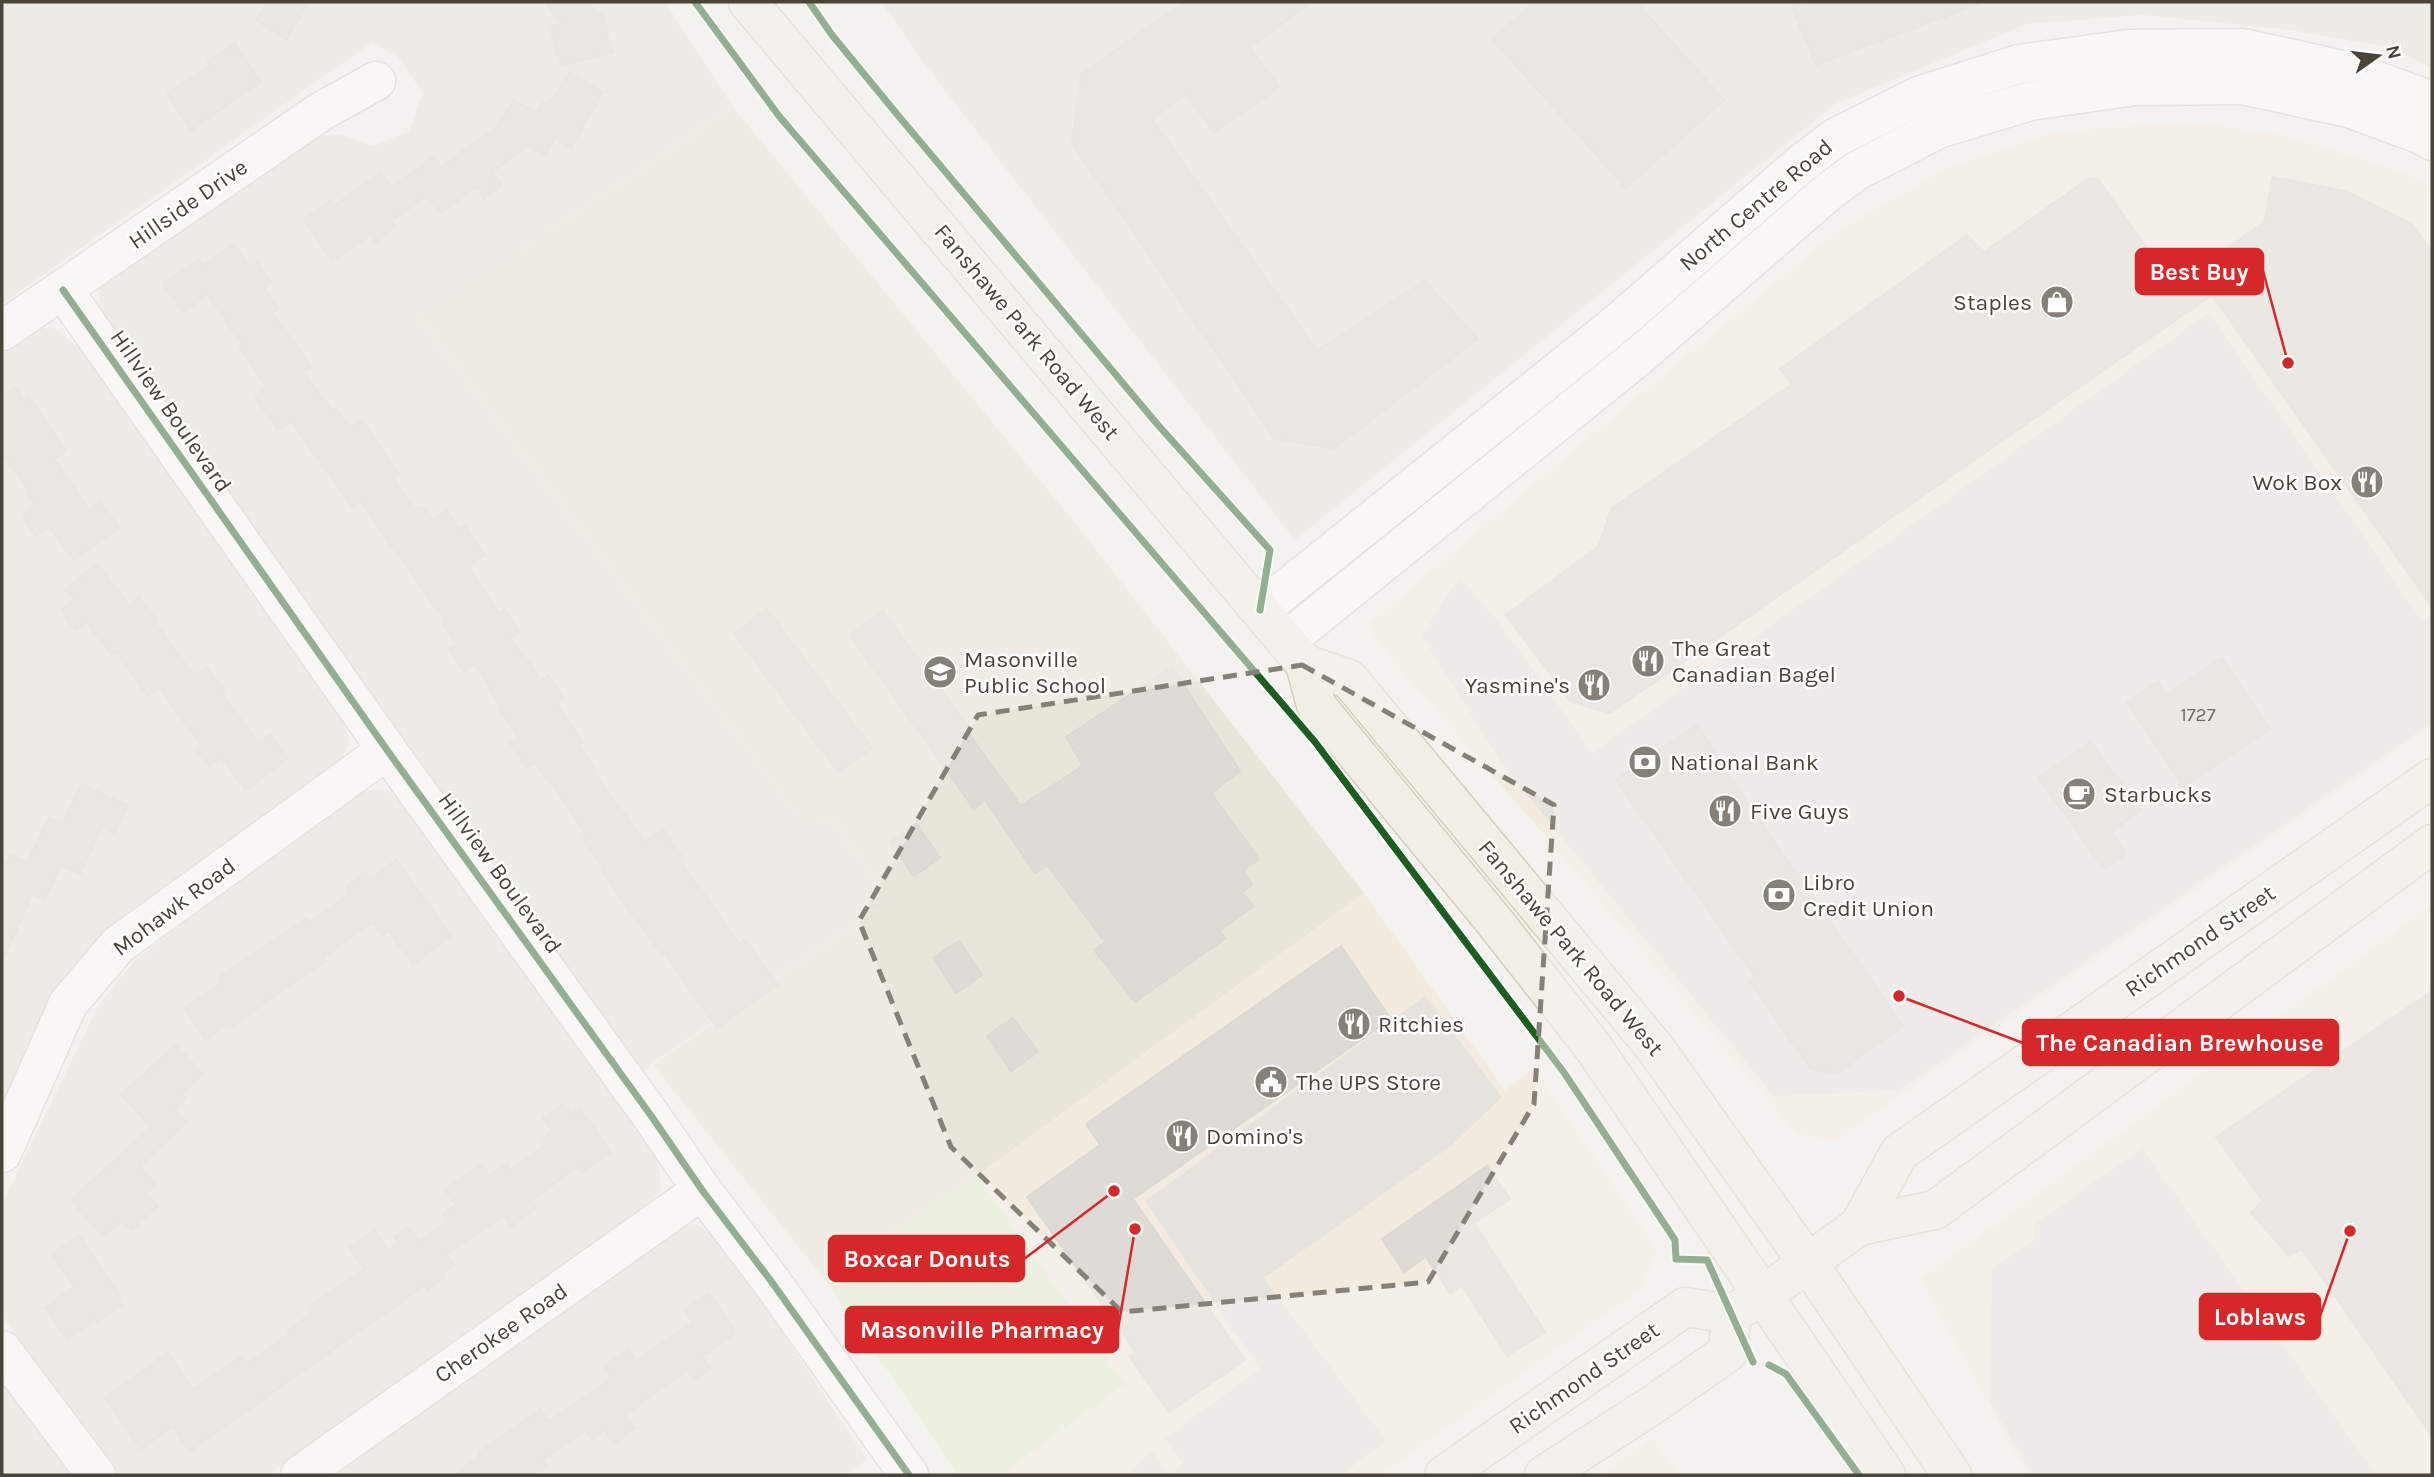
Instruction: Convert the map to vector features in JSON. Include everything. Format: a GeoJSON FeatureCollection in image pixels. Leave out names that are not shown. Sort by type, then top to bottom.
{"type":"FeatureCollection","features":[{"type":"Feature","properties":{"kind":"main road","name":"Fanshawe Park Road West"},"geometry":{"type":"LineString","coordinates":[[748,2],[1296,652],[1316,705],[1494,921],[1593,1047],[1748,1305],[1886,1475]]}},
{"type":"Feature","properties":{"kind":"main road","name":"Fanshawe Park Road West"},"geometry":{"type":"LineString","coordinates":[[1296,652],[1349,680],[1655,1048],[1808,1263],[1952,1475]]}},
{"type":"Feature","properties":{"kind":"main road","name":"Richmond Street"},"geometry":{"type":"LineString","coordinates":[[1859,1226],[1899,1153],[2432,778]]}},
{"type":"Feature","properties":{"kind":"main road","name":"Richmond Street"},"geometry":{"type":"LineString","coordinates":[[1444,1475],[1685,1307],[1748,1305],[1859,1226],[1935,1210],[2432,844]]}},
{"type":"Feature","properties":{"kind":"main road"},"geometry":{"type":"LineString","coordinates":[[1544,1475],[1727,1353],[1748,1305]]}},
{"type":"Feature","properties":{"kind":"street","name":"North Centre Road"},"geometry":{"type":"LineString","coordinates":[[1260,610],[1613,327],[1801,164],[1835,138],[1921,95],[2019,64],[2129,49],[2244,48],[2356,73],[2432,101]]}},
{"type":"Feature","properties":{"kind":"street","name":"Hillside Drive"},"geometry":{"type":"LineString","coordinates":[[2,331],[320,113],[376,81]]}},
{"type":"Feature","properties":{"kind":"street","name":"North Centre Road"},"geometry":{"type":"LineString","coordinates":[[1296,652],[1828,192],[1858,170],[1938,129],[2043,99],[2135,86],[2242,85],[2349,108],[2432,141]]}},
{"type":"Feature","properties":{"kind":"street","name":"Hillview Boulevard"},"geometry":{"type":"LineString","coordinates":[[63,290],[387,750],[909,1475]]}},
{"type":"Feature","properties":{"kind":"street","name":"Mohawk Road"},"geometry":{"type":"LineString","coordinates":[[2,1153],[68,1004],[118,945],[387,750]]}},
{"type":"Feature","properties":{"kind":"street","name":"Cherokee Road"},"geometry":{"type":"LineString","coordinates":[[300,1475],[702,1190]]}},
{"type":"Feature","properties":{"kind":"street"},"geometry":{"type":"LineString","coordinates":[[2,1350],[96,1475]]}},
{"type":"Feature","properties":{"kind":"highlighted area"},"geometry":{"type":"Polygon","coordinates":[[[1302,665],[1554,805],[1534,1104],[1428,1282],[1122,1312],[951,1147],[859,921],[978,715],[1302,665]]]}},
{"type":"Feature","properties":{"kind":"shaded area"},"geometry":{"type":"Polygon","coordinates":[[[2,2],[665,2],[733,107],[420,319],[808,828],[830,816],[890,900],[640,1072],[99,318],[100,264],[306,135],[341,135],[373,146],[409,131],[423,93],[397,56],[371,43],[2,304],[2,2]]]}},
{"type":"Feature","properties":{"kind":"shaded area"},"geometry":{"type":"Polygon","coordinates":[[[881,2],[2432,2],[2432,69],[2392,48],[2292,30],[2143,15],[2027,24],[1835,104],[1295,540],[926,66],[881,2]]]}},
{"type":"Feature","properties":{"kind":"shaded area","name":"Masonville Public School"},"geometry":{"type":"Polygon","coordinates":[[[733,107],[1080,529],[1364,893],[980,1173],[825,1280],[653,1065],[890,900],[830,816],[808,829],[420,318],[733,107]]]}},
{"type":"Feature","properties":{"kind":"shaded area"},"geometry":{"type":"Polygon","coordinates":[[[2191,122],[2287,136],[2405,173],[2432,189],[2432,726],[1836,1140],[1797,1134],[1555,847],[1376,641],[1370,623],[1837,232],[1951,166],[2054,132],[2191,122]]]}},
{"type":"Feature","properties":{"kind":"shaded area"},"geometry":{"type":"Polygon","coordinates":[[[2209,313],[2422,621],[2432,614],[2432,722],[1899,1090],[1774,1096],[1502,764],[1422,636],[1459,577],[1496,618],[1592,753],[2209,313]]]}},
{"type":"Feature","properties":{"kind":"shaded area"},"geometry":{"type":"Polygon","coordinates":[[[52,327],[83,351],[342,714],[350,744],[337,765],[134,908],[89,952],[2,1114],[2,347],[29,330],[52,327]]]}},
{"type":"Feature","properties":{"kind":"shaded area"},"geometry":{"type":"Polygon","coordinates":[[[383,789],[409,803],[659,1156],[661,1190],[635,1217],[268,1475],[115,1475],[2,1315],[2,1204],[98,1006],[135,960],[353,792],[383,789]]]}},
{"type":"Feature","properties":{"kind":"shaded area"},"geometry":{"type":"Polygon","coordinates":[[[1364,893],[1505,1090],[1535,1069],[1657,1251],[1640,1290],[1381,1475],[1000,1475],[1124,1384],[976,1175],[1364,893]]]}},
{"type":"Feature","properties":{"kind":"shaded area"},"geometry":{"type":"Polygon","coordinates":[[[2432,905],[2432,1475],[2027,1475],[1921,1279],[2432,905]]]}},
{"type":"Feature","properties":{"kind":"shaded area"},"geometry":{"type":"Polygon","coordinates":[[[1425,996],[1502,1097],[1451,1146],[1264,1278],[1386,1441],[1341,1475],[1170,1475],[1182,1463],[1165,1438],[1260,1369],[1145,1201],[1425,996]]]}},
{"type":"Feature","properties":{"kind":"shaded area"},"geometry":{"type":"Polygon","coordinates":[[[2142,1148],[2376,1475],[2033,1475],[1990,1402],[1992,1268],[2035,1240],[2035,1224],[2142,1148]]]}},
{"type":"Feature","properties":{"kind":"shaded area"},"geometry":{"type":"Polygon","coordinates":[[[696,1224],[722,1241],[867,1460],[843,1475],[325,1475],[670,1230],[696,1224]]]}},
{"type":"Feature","properties":{"kind":"shaded area"},"geometry":{"type":"Polygon","coordinates":[[[2,1380],[71,1475],[2,1475],[2,1380]]]}},
{"type":"Feature","properties":{"kind":"shaded area"},"geometry":{"type":"Polygon","coordinates":[[[1652,1438],[1679,1475],[1601,1475],[1652,1438]]]}},
{"type":"Feature","properties":{"kind":"shaded area"},"geometry":{"type":"Polygon","coordinates":[[[1152,1452],[1170,1475],[1133,1475],[1131,1471],[1152,1452]]]}},
{"type":"Feature","properties":{"kind":"green space"},"geometry":{"type":"Polygon","coordinates":[[[976,1175],[1125,1384],[1000,1475],[959,1475],[825,1280],[976,1175]]]}},
{"type":"Feature","properties":{"kind":"building"},"geometry":{"type":"Polygon","coordinates":[[[268,2],[308,2],[287,40],[256,20],[268,2]]]}},
{"type":"Feature","properties":{"kind":"building"},"geometry":{"type":"Polygon","coordinates":[[[545,2],[587,2],[596,13],[602,12],[613,52],[560,66],[549,27],[561,23],[545,2]]]}},
{"type":"Feature","properties":{"kind":"building"},"geometry":{"type":"Polygon","coordinates":[[[1185,2],[1312,2],[1250,47],[1279,87],[1214,133],[1186,94],[1152,119],[1317,350],[1425,281],[1478,339],[1333,449],[1274,438],[1072,143],[1081,74],[1185,2]]]}},
{"type":"Feature","properties":{"kind":"building"},"geometry":{"type":"Polygon","coordinates":[[[1535,2],[1636,2],[1724,100],[1626,188],[1492,39],[1535,2]]]}},
{"type":"Feature","properties":{"kind":"building"},"geometry":{"type":"Polygon","coordinates":[[[1808,2],[1979,4],[1816,65],[1792,7],[1808,2]]]}},
{"type":"Feature","properties":{"kind":"building"},"geometry":{"type":"Polygon","coordinates":[[[235,43],[261,82],[191,130],[167,93],[210,65],[207,61],[235,43]]]}},
{"type":"Feature","properties":{"kind":"building"},"geometry":{"type":"Polygon","coordinates":[[[569,72],[603,92],[571,147],[555,138],[545,156],[528,146],[492,172],[502,186],[484,199],[476,187],[440,213],[428,196],[392,220],[396,227],[375,242],[370,235],[332,261],[304,219],[331,200],[335,205],[381,173],[391,187],[434,157],[441,167],[495,128],[514,100],[537,113],[543,103],[552,100],[569,72]]]}},
{"type":"Feature","properties":{"kind":"building"},"geometry":{"type":"Polygon","coordinates":[[[2273,177],[2345,191],[2412,224],[2432,252],[2432,607],[2212,295],[1610,713],[1571,702],[1506,615],[1599,546],[1611,509],[1792,384],[1780,369],[1967,235],[1984,252],[2088,179],[2098,179],[2174,287],[2264,222],[2273,177]]]}},
{"type":"Feature","properties":{"kind":"building"},"geometry":{"type":"Polygon","coordinates":[[[234,244],[251,268],[258,263],[271,282],[264,287],[279,309],[273,313],[311,367],[304,372],[332,411],[336,408],[350,427],[361,419],[399,474],[393,478],[414,508],[426,509],[433,520],[446,511],[459,529],[465,525],[485,555],[468,567],[499,613],[504,609],[520,632],[511,638],[541,680],[548,675],[564,698],[557,703],[583,742],[579,745],[595,769],[593,770],[644,842],[663,829],[684,860],[681,862],[739,943],[745,939],[778,985],[717,1028],[602,871],[604,870],[583,840],[587,837],[553,786],[534,762],[527,768],[510,743],[518,737],[498,709],[501,707],[475,664],[464,671],[449,649],[456,644],[442,622],[445,621],[360,501],[352,507],[291,421],[278,430],[255,397],[267,388],[208,294],[183,312],[163,283],[199,259],[202,265],[234,244]]]}},
{"type":"Feature","properties":{"kind":"building"},"geometry":{"type":"Polygon","coordinates":[[[15,388],[24,401],[29,397],[66,451],[54,459],[88,509],[100,501],[119,528],[74,560],[49,527],[36,536],[21,515],[35,506],[26,493],[29,491],[2,454],[2,397],[15,388]]]}},
{"type":"Feature","properties":{"kind":"building"},"geometry":{"type":"Polygon","coordinates":[[[98,564],[129,605],[139,597],[194,676],[207,667],[258,743],[270,734],[288,758],[246,790],[221,757],[209,766],[196,749],[201,745],[159,688],[148,696],[116,652],[111,655],[87,622],[75,630],[61,610],[74,600],[65,589],[98,564]]]}},
{"type":"Feature","properties":{"kind":"building"},"geometry":{"type":"Polygon","coordinates":[[[767,609],[872,748],[839,773],[734,633],[767,609]]]}},
{"type":"Feature","properties":{"kind":"building"},"geometry":{"type":"Polygon","coordinates":[[[883,611],[970,728],[967,731],[1021,806],[1083,766],[1066,737],[1172,667],[1240,771],[1211,793],[1259,859],[1243,870],[1252,884],[1242,893],[1254,906],[1219,931],[1226,938],[1135,1002],[1094,950],[1105,942],[1047,865],[1035,873],[985,800],[974,809],[850,635],[883,611]]]}},
{"type":"Feature","properties":{"kind":"building"},"geometry":{"type":"Polygon","coordinates":[[[2222,658],[2270,729],[2183,787],[2127,702],[2158,682],[2166,695],[2222,658]]]}},
{"type":"Feature","properties":{"kind":"building"},"geometry":{"type":"Polygon","coordinates":[[[1697,724],[1727,769],[1725,770],[1903,1026],[1836,1074],[1811,1069],[1749,981],[1755,977],[1616,780],[1697,724]]]}},
{"type":"Feature","properties":{"kind":"building"},"geometry":{"type":"Polygon","coordinates":[[[2091,742],[2141,810],[2111,832],[2126,853],[2104,869],[2039,778],[2091,742]]]}},
{"type":"Feature","properties":{"kind":"building"},"geometry":{"type":"Polygon","coordinates":[[[81,784],[128,806],[115,833],[102,827],[80,874],[61,865],[45,901],[32,895],[2,961],[2,873],[10,854],[28,862],[49,817],[63,823],[81,784]]]}},
{"type":"Feature","properties":{"kind":"building"},"geometry":{"type":"Polygon","coordinates":[[[916,823],[940,858],[914,876],[890,842],[916,823]]]}},
{"type":"Feature","properties":{"kind":"building"},"geometry":{"type":"Polygon","coordinates":[[[396,860],[452,936],[413,964],[389,931],[382,936],[372,923],[323,957],[326,961],[230,1027],[228,1024],[206,1040],[184,1008],[221,983],[218,979],[241,962],[307,918],[310,922],[350,893],[346,886],[365,872],[370,879],[396,860]]]}},
{"type":"Feature","properties":{"kind":"building"},"geometry":{"type":"Polygon","coordinates":[[[959,941],[982,975],[956,993],[933,958],[959,941]]]}},
{"type":"Feature","properties":{"kind":"building"},"geometry":{"type":"Polygon","coordinates":[[[1341,946],[1391,1019],[1133,1199],[1245,1360],[1169,1412],[1129,1356],[1136,1353],[1027,1197],[1100,1145],[1086,1124],[1341,946]]]}},
{"type":"Feature","properties":{"kind":"building"},"geometry":{"type":"Polygon","coordinates":[[[2432,991],[2432,1436],[2302,1249],[2289,1256],[2251,1213],[2263,1201],[2216,1137],[2432,991]]]}},
{"type":"Feature","properties":{"kind":"building"},"geometry":{"type":"Polygon","coordinates":[[[1013,1018],[1038,1052],[1011,1071],[987,1036],[1013,1018]]]}},
{"type":"Feature","properties":{"kind":"building"},"geometry":{"type":"Polygon","coordinates":[[[175,1045],[203,1074],[182,1094],[186,1098],[174,1109],[187,1122],[140,1166],[156,1184],[146,1193],[158,1206],[131,1230],[122,1220],[104,1237],[71,1200],[151,1127],[121,1095],[175,1045]]]}},
{"type":"Feature","properties":{"kind":"building"},"geometry":{"type":"Polygon","coordinates":[[[563,1104],[572,1115],[580,1109],[611,1152],[582,1173],[578,1166],[532,1200],[537,1208],[511,1226],[504,1215],[446,1255],[454,1265],[442,1273],[445,1277],[428,1289],[425,1285],[190,1451],[173,1426],[141,1449],[105,1397],[168,1353],[193,1389],[241,1356],[246,1364],[290,1333],[288,1330],[311,1314],[308,1308],[364,1269],[350,1248],[375,1231],[389,1251],[399,1244],[394,1237],[409,1227],[419,1241],[447,1222],[442,1214],[455,1205],[445,1189],[481,1164],[490,1176],[507,1164],[511,1170],[544,1146],[540,1140],[552,1131],[543,1118],[563,1104]]]}},
{"type":"Feature","properties":{"kind":"building"},"geometry":{"type":"Polygon","coordinates":[[[1487,1166],[1510,1199],[1474,1223],[1545,1332],[1507,1356],[1462,1285],[1450,1293],[1426,1257],[1404,1272],[1382,1239],[1487,1166]]]}},
{"type":"Feature","properties":{"kind":"building"},"geometry":{"type":"Polygon","coordinates":[[[79,1236],[123,1299],[123,1304],[97,1322],[95,1319],[67,1339],[45,1308],[74,1287],[51,1255],[79,1236]]]}},
{"type":"Feature","properties":{"kind":"building"},"geometry":{"type":"Polygon","coordinates":[[[709,1293],[736,1333],[702,1356],[711,1369],[694,1380],[687,1370],[625,1415],[635,1428],[614,1443],[604,1429],[592,1439],[585,1430],[543,1460],[547,1466],[534,1475],[454,1475],[481,1455],[479,1453],[540,1409],[549,1421],[612,1378],[603,1367],[628,1349],[636,1360],[693,1322],[684,1309],[709,1293]]]}},
{"type":"Feature","properties":{"kind":"cycle path"},"geometry":{"type":"LineString","coordinates":[[695,2],[779,116],[1315,742],[1565,1074],[1675,1240],[1676,1259],[1707,1260],[1753,1362]]}},
{"type":"Feature","properties":{"kind":"cycle path"},"geometry":{"type":"LineString","coordinates":[[809,2],[832,35],[896,113],[1158,425],[1270,550],[1260,610]]}},
{"type":"Feature","properties":{"kind":"cycle path"},"geometry":{"type":"LineString","coordinates":[[63,290],[387,750],[909,1475]]}},
{"type":"Feature","properties":{"kind":"cycle path"},"geometry":{"type":"LineString","coordinates":[[1769,1365],[1786,1374],[1859,1475]]}},
{"type":"Feature","properties":{"kind":"place","name":"Staples"},"geometry":{"type":"Point","coordinates":[2057,302]}},
{"type":"Feature","properties":{"kind":"place","name":"Best Buy"},"geometry":{"type":"Point","coordinates":[2288,363]}},
{"type":"Feature","properties":{"kind":"place","name":"Wok Box"},"geometry":{"type":"Point","coordinates":[2367,482]}},
{"type":"Feature","properties":{"kind":"place","name":"The Great Canadian Bagel"},"geometry":{"type":"Point","coordinates":[1648,661]}},
{"type":"Feature","properties":{"kind":"place","name":"Masonville Public School"},"geometry":{"type":"Point","coordinates":[940,672]}},
{"type":"Feature","properties":{"kind":"place","name":"Yasmine's"},"geometry":{"type":"Point","coordinates":[1594,685]}},
{"type":"Feature","properties":{"kind":"place","name":"National Bank"},"geometry":{"type":"Point","coordinates":[1645,762]}},
{"type":"Feature","properties":{"kind":"place","name":"Starbucks"},"geometry":{"type":"Point","coordinates":[2079,794]}},
{"type":"Feature","properties":{"kind":"place","name":"Five Guys"},"geometry":{"type":"Point","coordinates":[1725,811]}},
{"type":"Feature","properties":{"kind":"place","name":"Libro Credit Union"},"geometry":{"type":"Point","coordinates":[1779,895]}},
{"type":"Feature","properties":{"kind":"place","name":"The Canadian Brewhouse"},"geometry":{"type":"Point","coordinates":[1899,996]}},
{"type":"Feature","properties":{"kind":"place","name":"Ritchies"},"geometry":{"type":"Point","coordinates":[1354,1024]}},
{"type":"Feature","properties":{"kind":"place","name":"The UPS Store"},"geometry":{"type":"Point","coordinates":[1271,1082]}},
{"type":"Feature","properties":{"kind":"place","name":"Domino's"},"geometry":{"type":"Point","coordinates":[1182,1136]}},
{"type":"Feature","properties":{"kind":"place","name":"Boxcar Donuts"},"geometry":{"type":"Point","coordinates":[1114,1191]}},
{"type":"Feature","properties":{"kind":"place","name":"Masonville Pharmacy"},"geometry":{"type":"Point","coordinates":[1135,1229]}},
{"type":"Feature","properties":{"kind":"place","name":"Loblaws"},"geometry":{"type":"Point","coordinates":[2350,1231]}}]}
